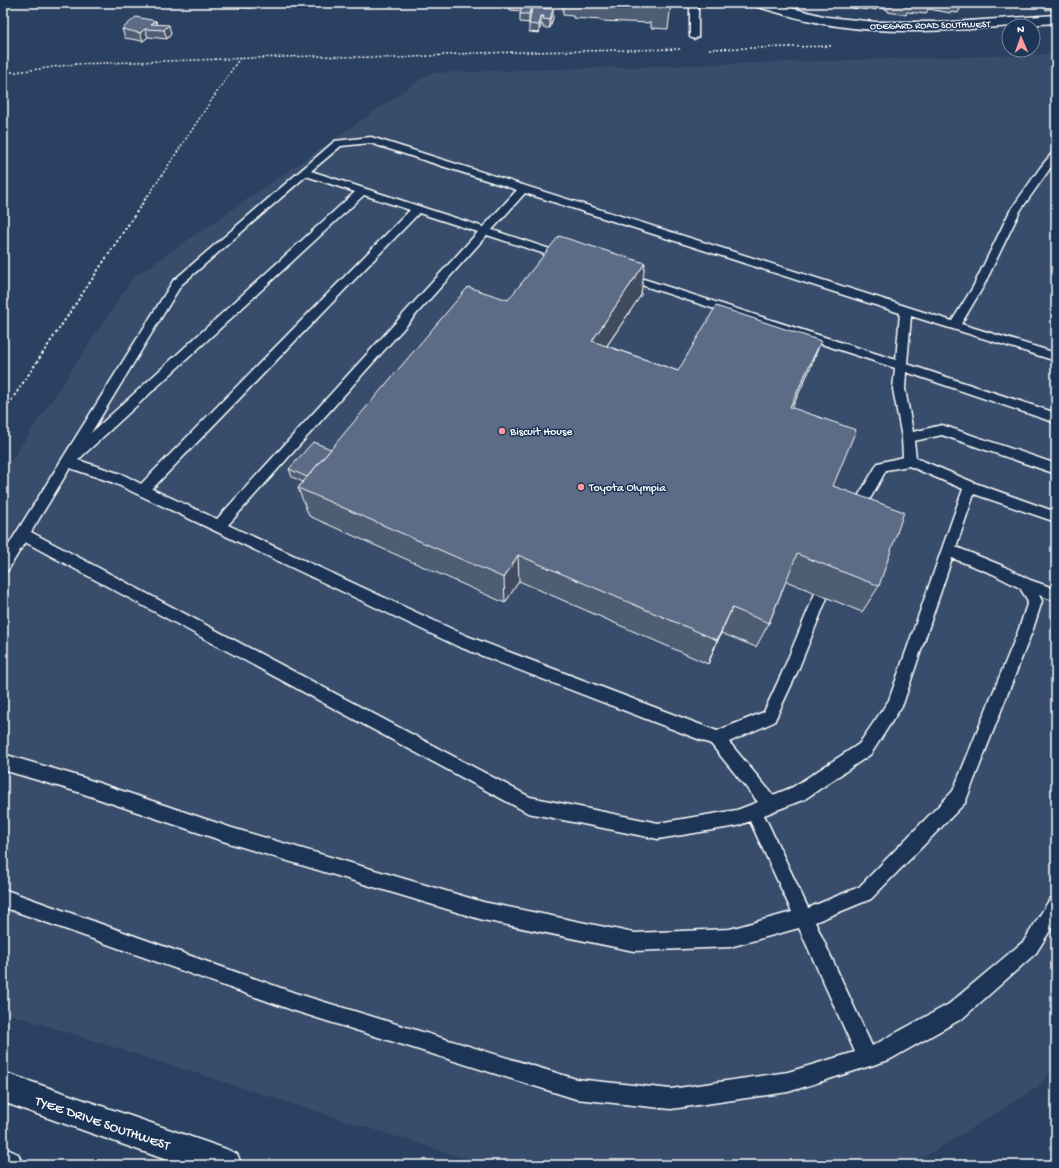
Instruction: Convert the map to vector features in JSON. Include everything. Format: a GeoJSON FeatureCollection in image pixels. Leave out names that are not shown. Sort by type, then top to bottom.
{"type":"FeatureCollection","features":[{"type":"Feature","properties":{"kind":"street","name":"ODEGARD ROAD SOUTHWEST"},"geometry":{"type":"LineString","coordinates":[[759,3],[830,21],[888,27],[1056,19]]}},
{"type":"Feature","properties":{"kind":"street","name":"TYEE DRIVE SOUTHWEST"},"geometry":{"type":"LineString","coordinates":[[3,1087],[226,1165]]}},
{"type":"Feature","properties":{"kind":"street"},"geometry":{"type":"LineString","coordinates":[[3,1163],[7,1165]]}},
{"type":"Feature","properties":{"kind":"lane"},"geometry":{"type":"LineString","coordinates":[[694,3],[694,37]]}},
{"type":"Feature","properties":{"kind":"lane"},"geometry":{"type":"LineString","coordinates":[[3,566],[177,283],[338,143],[371,140],[906,311],[1056,357]]}},
{"type":"Feature","properties":{"kind":"lane"},"geometry":{"type":"LineString","coordinates":[[954,326],[972,302],[1010,220],[1056,154]]}},
{"type":"Feature","properties":{"kind":"lane"},"geometry":{"type":"LineString","coordinates":[[304,172],[576,261]]}},
{"type":"Feature","properties":{"kind":"lane"},"geometry":{"type":"LineString","coordinates":[[219,526],[522,189]]}},
{"type":"Feature","properties":{"kind":"lane"},"geometry":{"type":"LineString","coordinates":[[68,462],[362,191]]}},
{"type":"Feature","properties":{"kind":"lane"},"geometry":{"type":"LineString","coordinates":[[143,490],[417,209]]}},
{"type":"Feature","properties":{"kind":"lane"},"geometry":{"type":"LineString","coordinates":[[614,273],[1056,418]]}},
{"type":"Feature","properties":{"kind":"lane"},"geometry":{"type":"LineString","coordinates":[[906,311],[899,389],[908,438],[910,461]]}},
{"type":"Feature","properties":{"kind":"lane"},"geometry":{"type":"LineString","coordinates":[[908,438],[942,430],[1056,470]]}},
{"type":"Feature","properties":{"kind":"lane"},"geometry":{"type":"LineString","coordinates":[[848,527],[882,466],[910,461],[970,487],[1056,517]]}},
{"type":"Feature","properties":{"kind":"lane"},"geometry":{"type":"LineString","coordinates":[[68,462],[119,479],[462,641],[717,739],[762,808],[804,918],[868,1058]]}},
{"type":"Feature","properties":{"kind":"lane"},"geometry":{"type":"LineString","coordinates":[[23,534],[528,805],[658,830],[737,818],[799,793],[865,749],[895,704],[970,487]]}},
{"type":"Feature","properties":{"kind":"lane"},"geometry":{"type":"LineString","coordinates":[[948,550],[998,570],[1025,584],[1056,595]]}},
{"type":"Feature","properties":{"kind":"lane"},"geometry":{"type":"LineString","coordinates":[[717,739],[769,717],[790,675],[834,564]]}},
{"type":"Feature","properties":{"kind":"lane"},"geometry":{"type":"LineString","coordinates":[[3,762],[78,784],[232,836],[483,911],[634,942],[730,938],[804,918],[865,893],[959,797],[1026,629],[1035,601],[1025,584]]}},
{"type":"Feature","properties":{"kind":"lane"},"geometry":{"type":"LineString","coordinates":[[3,898],[295,1002],[576,1089],[671,1099],[788,1082],[882,1053],[956,1011],[1030,947],[1056,905]]}},
{"type":"Feature","properties":{"kind":"path"},"geometry":{"type":"LineString","coordinates":[[709,49],[838,46]]}},
{"type":"Feature","properties":{"kind":"path"},"geometry":{"type":"LineString","coordinates":[[3,72],[16,72],[76,64],[314,56],[399,58],[475,53],[686,49]]}},
{"type":"Feature","properties":{"kind":"path"},"geometry":{"type":"LineString","coordinates":[[3,413],[240,59]]}},
{"type":"Feature","properties":{"kind":"shaded area"},"geometry":{"type":"Polygon","coordinates":[[[1041,54],[1056,54],[1056,1065],[1037,1088],[924,1157],[885,1165],[486,1165],[3,1012],[3,473],[133,278],[430,73],[1001,56],[1001,58],[1041,58],[1041,54]]]}},
{"type":"Feature","properties":{"kind":"building"},"geometry":{"type":"Polygon","coordinates":[[[654,3],[671,3],[671,5],[654,3]]]}},
{"type":"Feature","properties":{"kind":"building"},"geometry":{"type":"Polygon","coordinates":[[[522,7],[531,8],[529,14],[520,14],[522,7]]]}},
{"type":"Feature","properties":{"kind":"building"},"geometry":{"type":"Polygon","coordinates":[[[532,8],[553,9],[550,20],[543,19],[544,16],[541,16],[539,25],[529,24],[532,8]]]}},
{"type":"Feature","properties":{"kind":"building"},"geometry":{"type":"Polygon","coordinates":[[[136,17],[156,21],[151,24],[169,25],[164,30],[145,29],[140,33],[122,29],[136,17]]]}},
{"type":"Feature","properties":{"kind":"building","name":"Toyota Olympia"},"geometry":{"type":"Polygon","coordinates":[[[559,236],[645,263],[592,341],[678,371],[716,306],[821,341],[790,407],[856,430],[833,486],[904,512],[879,586],[797,554],[769,623],[732,608],[717,640],[518,555],[504,578],[298,488],[468,287],[508,300],[559,236]]]}},
{"type":"Feature","properties":{"kind":"building"},"geometry":{"type":"Polygon","coordinates":[[[313,442],[331,449],[307,477],[289,469],[313,442]]]}},
{"type":"Feature","properties":{"kind":"place","name":"Biscuit House"},"geometry":{"type":"Point","coordinates":[502,431]}},
{"type":"Feature","properties":{"kind":"place","name":"Toyota Olympia"},"geometry":{"type":"Point","coordinates":[581,487]}}]}
